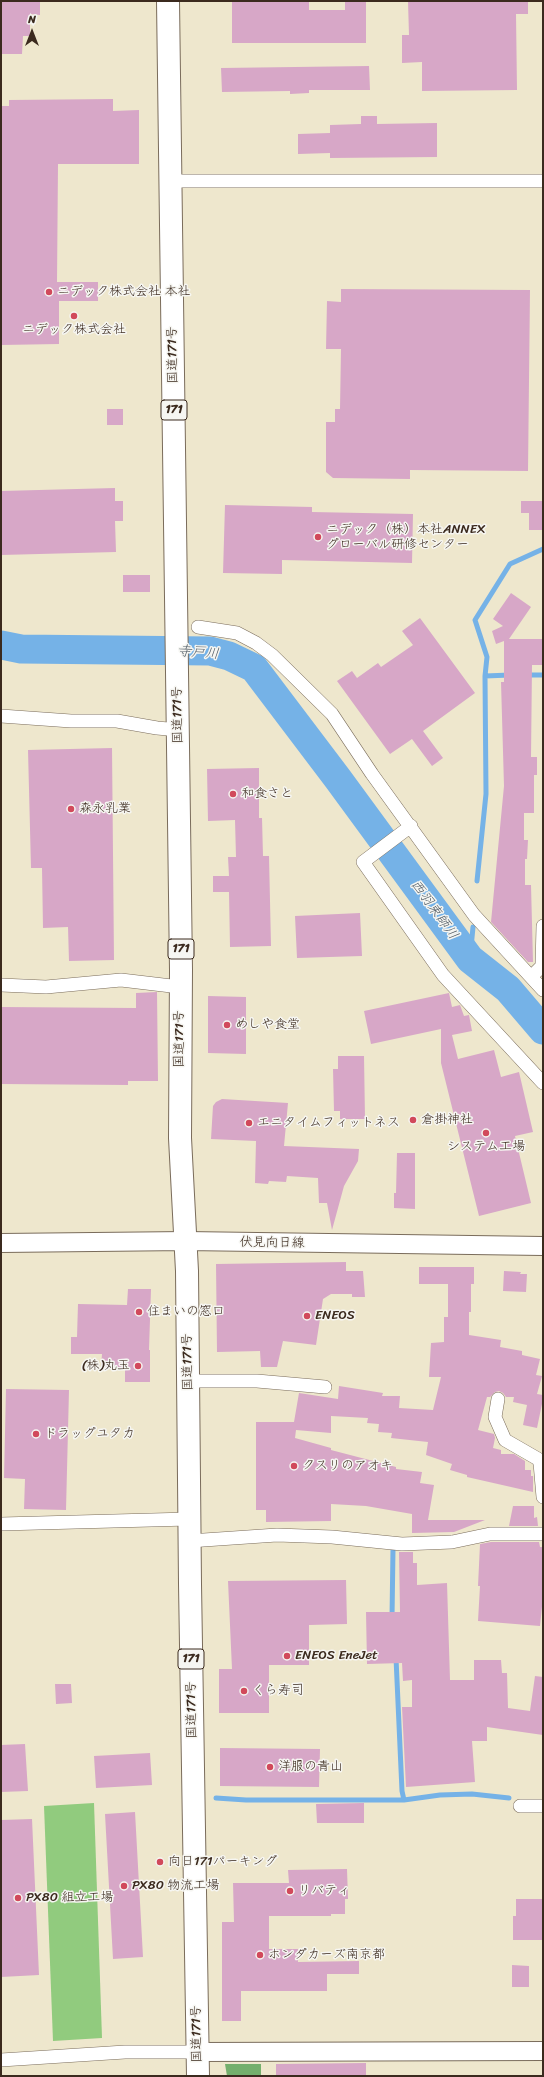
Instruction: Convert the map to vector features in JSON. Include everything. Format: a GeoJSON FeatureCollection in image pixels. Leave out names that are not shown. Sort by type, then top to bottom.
{"type":"FeatureCollection","features":[{"type":"Feature","properties":{"kind":"highway","name":"国道171号"},"geometry":{"type":"LineString","coordinates":[[168,1],[179,730],[180,1138],[186,1242],[189,1381],[189,1541],[198,2076]]}},
{"type":"Feature","properties":{"kind":"main road","name":"伏見向日線"},"geometry":{"type":"LineString","coordinates":[[1,1243],[186,1242],[543,1246]]}},
{"type":"Feature","properties":{"kind":"main road"},"geometry":{"type":"LineString","coordinates":[[197,2052],[543,2051]]}},
{"type":"Feature","properties":{"kind":"street"},"geometry":{"type":"LineString","coordinates":[[171,181],[543,181]]}},
{"type":"Feature","properties":{"kind":"street"},"geometry":{"type":"LineString","coordinates":[[198,626],[237,634],[256,643],[272,655],[332,714],[372,774],[474,915],[543,990]]}},
{"type":"Feature","properties":{"kind":"street"},"geometry":{"type":"LineString","coordinates":[[1,716],[71,721],[117,722],[179,730]]}},
{"type":"Feature","properties":{"kind":"street"},"geometry":{"type":"LineString","coordinates":[[410,826],[362,862],[443,975],[543,1083]]}},
{"type":"Feature","properties":{"kind":"street"},"geometry":{"type":"LineString","coordinates":[[531,978],[542,966],[543,926]]}},
{"type":"Feature","properties":{"kind":"street"},"geometry":{"type":"LineString","coordinates":[[1,985],[46,987],[121,980],[180,986]]}},
{"type":"Feature","properties":{"kind":"street"},"geometry":{"type":"LineString","coordinates":[[189,1381],[257,1381],[325,1387]]}},
{"type":"Feature","properties":{"kind":"street"},"geometry":{"type":"LineString","coordinates":[[498,1399],[495,1418],[505,1440],[538,1459],[540,1464],[543,1497]]}},
{"type":"Feature","properties":{"kind":"street"},"geometry":{"type":"LineString","coordinates":[[1,1524],[189,1519]]}},
{"type":"Feature","properties":{"kind":"street"},"geometry":{"type":"LineString","coordinates":[[189,1541],[277,1535],[332,1537],[402,1544],[452,1542],[490,1534],[543,1534]]}},
{"type":"Feature","properties":{"kind":"street"},"geometry":{"type":"LineString","coordinates":[[520,1806],[543,1806]]}},
{"type":"Feature","properties":{"kind":"street"},"geometry":{"type":"LineString","coordinates":[[1,2060],[125,2052],[197,2052]]}},
{"type":"Feature","properties":{"kind":"green space"},"geometry":{"type":"Polygon","coordinates":[[[94,1803],[102,2038],[53,2041],[44,1806],[94,1803]]]}},
{"type":"Feature","properties":{"kind":"green space"},"geometry":{"type":"Polygon","coordinates":[[[225,2064],[261,2064],[261,2076],[227,2076],[225,2064]]]}},
{"type":"Feature","properties":{"kind":"water"},"geometry":{"type":"Polygon","coordinates":[[[496,976],[516,984],[543,1014],[543,1035],[525,1011],[505,991],[487,981],[496,976]]]}},
{"type":"Feature","properties":{"kind":"building"},"geometry":{"type":"Polygon","coordinates":[[[1,1],[40,1],[40,15],[30,14],[30,36],[23,36],[22,54],[1,54],[1,1]]]}},
{"type":"Feature","properties":{"kind":"building"},"geometry":{"type":"Polygon","coordinates":[[[232,1],[309,1],[309,10],[345,10],[345,1],[366,1],[366,43],[232,43],[232,1]]]}},
{"type":"Feature","properties":{"kind":"building"},"geometry":{"type":"Polygon","coordinates":[[[408,1],[528,1],[528,14],[516,14],[517,90],[422,91],[422,62],[402,63],[402,35],[409,35],[408,1]]]}},
{"type":"Feature","properties":{"kind":"building"},"geometry":{"type":"Polygon","coordinates":[[[369,66],[370,90],[309,90],[309,93],[290,94],[290,91],[222,92],[221,68],[369,66]]]}},
{"type":"Feature","properties":{"kind":"building"},"geometry":{"type":"Polygon","coordinates":[[[113,99],[113,111],[139,110],[139,164],[58,164],[57,282],[98,282],[98,301],[59,301],[59,344],[1,345],[1,106],[9,106],[9,100],[113,99]]]}},
{"type":"Feature","properties":{"kind":"building"},"geometry":{"type":"Polygon","coordinates":[[[361,116],[377,116],[377,124],[437,123],[437,157],[330,158],[330,153],[298,154],[298,134],[330,133],[330,125],[361,124],[361,116]]]}},
{"type":"Feature","properties":{"kind":"building"},"geometry":{"type":"Polygon","coordinates":[[[341,289],[530,290],[528,471],[410,470],[410,479],[333,478],[326,472],[326,422],[335,422],[335,409],[340,409],[341,349],[326,349],[327,301],[341,302],[341,289]]]}},
{"type":"Feature","properties":{"kind":"building"},"geometry":{"type":"Polygon","coordinates":[[[107,409],[123,409],[123,425],[107,425],[107,409]]]}},
{"type":"Feature","properties":{"kind":"building"},"geometry":{"type":"Polygon","coordinates":[[[115,488],[115,501],[123,501],[123,521],[115,521],[116,552],[1,555],[1,491],[115,488]]]}},
{"type":"Feature","properties":{"kind":"building"},"geometry":{"type":"Polygon","coordinates":[[[521,501],[543,501],[543,530],[529,530],[529,513],[521,513],[521,501]]]}},
{"type":"Feature","properties":{"kind":"building","name":"ニデック（株）本社ANNEX グローバル研修センター"},"geometry":{"type":"Polygon","coordinates":[[[225,505],[312,507],[312,512],[413,514],[412,563],[282,560],[282,574],[223,573],[225,505]]]}},
{"type":"Feature","properties":{"kind":"building"},"geometry":{"type":"Polygon","coordinates":[[[123,575],[150,575],[150,592],[123,592],[123,575]]]}},
{"type":"Feature","properties":{"kind":"building"},"geometry":{"type":"Polygon","coordinates":[[[511,593],[531,607],[509,639],[543,639],[543,665],[532,665],[531,757],[537,757],[537,775],[534,775],[534,813],[524,813],[524,840],[528,840],[527,859],[525,859],[525,885],[531,885],[533,962],[528,962],[491,922],[504,786],[501,682],[504,682],[504,641],[496,644],[492,631],[503,626],[493,619],[511,593]]]}},
{"type":"Feature","properties":{"kind":"building"},"geometry":{"type":"Polygon","coordinates":[[[420,618],[475,693],[423,731],[443,758],[432,766],[412,739],[390,754],[337,681],[352,671],[357,678],[378,663],[381,667],[413,645],[402,631],[420,618]]]}},
{"type":"Feature","properties":{"kind":"building","name":"森永乳業"},"geometry":{"type":"Polygon","coordinates":[[[112,748],[114,960],[69,961],[68,927],[43,928],[42,868],[31,868],[28,750],[112,748]]]}},
{"type":"Feature","properties":{"kind":"building"},"geometry":{"type":"Polygon","coordinates":[[[259,768],[259,818],[262,818],[263,856],[269,856],[271,946],[230,947],[229,892],[213,892],[213,876],[229,876],[228,857],[236,857],[235,820],[208,821],[207,769],[259,768]]]}},
{"type":"Feature","properties":{"kind":"building"},"geometry":{"type":"Polygon","coordinates":[[[360,913],[362,956],[297,958],[295,916],[360,913]]]}},
{"type":"Feature","properties":{"kind":"building"},"geometry":{"type":"Polygon","coordinates":[[[157,992],[158,1081],[128,1081],[128,1085],[1,1084],[1,1007],[136,1008],[136,993],[157,992]]]}},
{"type":"Feature","properties":{"kind":"building","name":"システム工場"},"geometry":{"type":"Polygon","coordinates":[[[449,993],[452,1007],[460,1005],[464,1016],[469,1015],[472,1031],[452,1035],[458,1059],[494,1050],[501,1077],[519,1072],[533,1132],[515,1136],[531,1203],[479,1216],[441,1063],[441,1029],[371,1044],[364,1011],[449,993]]]}},
{"type":"Feature","properties":{"kind":"building","name":"めしや食堂"},"geometry":{"type":"Polygon","coordinates":[[[208,996],[246,997],[246,1054],[208,1053],[208,996]]]}},
{"type":"Feature","properties":{"kind":"building"},"geometry":{"type":"Polygon","coordinates":[[[338,1056],[364,1056],[365,1119],[340,1119],[340,1111],[334,1111],[333,1069],[338,1069],[338,1056]]]}},
{"type":"Feature","properties":{"kind":"building"},"geometry":{"type":"Polygon","coordinates":[[[222,1099],[288,1103],[284,1146],[359,1149],[358,1161],[344,1186],[332,1230],[327,1203],[319,1203],[318,1178],[287,1176],[286,1182],[269,1181],[268,1184],[255,1183],[256,1141],[211,1139],[213,1106],[216,1102],[222,1099]]]}},
{"type":"Feature","properties":{"kind":"building"},"geometry":{"type":"Polygon","coordinates":[[[397,1153],[415,1153],[415,1209],[394,1208],[397,1153]]]}},
{"type":"Feature","properties":{"kind":"building"},"geometry":{"type":"Polygon","coordinates":[[[346,1262],[346,1271],[363,1271],[365,1297],[352,1297],[352,1294],[331,1294],[323,1299],[316,1345],[283,1341],[277,1367],[261,1367],[260,1351],[217,1352],[216,1264],[346,1262]]]}},
{"type":"Feature","properties":{"kind":"building"},"geometry":{"type":"Polygon","coordinates":[[[419,1267],[474,1267],[474,1284],[471,1284],[469,1335],[501,1340],[500,1347],[522,1351],[522,1355],[540,1359],[536,1375],[542,1376],[537,1394],[543,1395],[543,1399],[537,1428],[523,1425],[527,1405],[513,1402],[514,1397],[506,1397],[499,1391],[495,1392],[490,1397],[487,1397],[478,1430],[494,1434],[495,1438],[493,1448],[501,1450],[501,1454],[514,1454],[525,1461],[525,1470],[531,1470],[531,1476],[533,1476],[533,1492],[467,1477],[467,1475],[450,1470],[452,1464],[426,1455],[428,1442],[391,1438],[392,1433],[378,1432],[379,1424],[367,1423],[368,1418],[331,1416],[331,1433],[296,1430],[295,1438],[331,1448],[331,1450],[396,1467],[396,1469],[422,1472],[420,1483],[434,1485],[428,1520],[485,1520],[454,1532],[412,1533],[412,1514],[366,1506],[331,1504],[331,1521],[266,1522],[266,1510],[256,1510],[256,1422],[294,1422],[299,1393],[338,1399],[339,1386],[383,1393],[382,1396],[400,1396],[399,1408],[433,1410],[441,1377],[429,1377],[431,1343],[444,1342],[444,1317],[448,1317],[448,1284],[419,1284],[419,1267]]]}},
{"type":"Feature","properties":{"kind":"building"},"geometry":{"type":"Polygon","coordinates":[[[504,1271],[521,1272],[520,1274],[527,1274],[526,1292],[503,1291],[504,1271]]]}},
{"type":"Feature","properties":{"kind":"building"},"geometry":{"type":"Polygon","coordinates":[[[128,1289],[151,1289],[149,1350],[150,1382],[125,1382],[125,1369],[101,1368],[102,1354],[71,1354],[71,1337],[77,1337],[78,1304],[127,1305],[128,1289]]]}},
{"type":"Feature","properties":{"kind":"building","name":"ドラッグユタカ"},"geometry":{"type":"Polygon","coordinates":[[[6,1389],[69,1390],[66,1510],[24,1509],[25,1479],[4,1478],[6,1389]]]}},
{"type":"Feature","properties":{"kind":"building"},"geometry":{"type":"Polygon","coordinates":[[[513,1506],[534,1506],[534,1518],[537,1517],[538,1526],[509,1526],[513,1506]]]}},
{"type":"Feature","properties":{"kind":"building"},"geometry":{"type":"Polygon","coordinates":[[[491,1542],[539,1542],[540,1547],[543,1547],[543,1597],[540,1626],[478,1621],[480,1544],[491,1542]]]}},
{"type":"Feature","properties":{"kind":"building"},"geometry":{"type":"Polygon","coordinates":[[[399,1552],[413,1552],[413,1563],[417,1563],[417,1585],[447,1583],[450,1680],[474,1680],[474,1660],[501,1660],[502,1673],[507,1673],[508,1708],[530,1711],[535,1676],[543,1677],[543,1735],[487,1727],[487,1741],[472,1741],[475,1782],[406,1787],[402,1707],[412,1707],[412,1680],[403,1681],[402,1663],[367,1664],[366,1612],[400,1612],[399,1552]]]}},
{"type":"Feature","properties":{"kind":"building"},"geometry":{"type":"Polygon","coordinates":[[[346,1580],[347,1624],[309,1625],[309,1665],[269,1665],[269,1713],[219,1713],[219,1669],[232,1669],[228,1581],[346,1580]]]}},
{"type":"Feature","properties":{"kind":"building"},"geometry":{"type":"Polygon","coordinates":[[[55,1684],[71,1684],[72,1703],[56,1704],[55,1684]]]}},
{"type":"Feature","properties":{"kind":"building"},"geometry":{"type":"Polygon","coordinates":[[[25,1744],[28,1791],[1,1792],[1,1745],[25,1744]]]}},
{"type":"Feature","properties":{"kind":"building","name":"洋服の青山"},"geometry":{"type":"Polygon","coordinates":[[[220,1748],[320,1749],[319,1787],[220,1786],[220,1748]]]}},
{"type":"Feature","properties":{"kind":"building"},"geometry":{"type":"Polygon","coordinates":[[[150,1753],[152,1785],[96,1788],[94,1756],[150,1753]]]}},
{"type":"Feature","properties":{"kind":"building"},"geometry":{"type":"Polygon","coordinates":[[[364,1803],[364,1823],[317,1823],[316,1804],[364,1803]]]}},
{"type":"Feature","properties":{"kind":"building","name":"PX80 物流工場"},"geometry":{"type":"Polygon","coordinates":[[[135,1812],[143,1957],[113,1959],[105,1814],[135,1812]]]}},
{"type":"Feature","properties":{"kind":"building","name":"PX80 組立工場"},"geometry":{"type":"Polygon","coordinates":[[[32,1819],[39,1975],[1,1977],[1,1820],[32,1819]]]}},
{"type":"Feature","properties":{"kind":"building"},"geometry":{"type":"Polygon","coordinates":[[[347,1869],[348,1899],[345,1899],[345,1914],[331,1914],[331,1916],[269,1916],[269,1949],[298,1949],[298,1962],[359,1961],[359,1974],[327,1974],[327,1991],[241,1991],[241,2021],[222,2021],[222,1922],[234,1922],[233,1883],[289,1883],[288,1870],[347,1869]]]}},
{"type":"Feature","properties":{"kind":"building"},"geometry":{"type":"Polygon","coordinates":[[[516,1899],[543,1899],[543,1940],[513,1940],[513,1916],[516,1916],[516,1899]]]}},
{"type":"Feature","properties":{"kind":"building"},"geometry":{"type":"Polygon","coordinates":[[[512,1965],[529,1966],[529,1987],[512,1987],[512,1965]]]}},
{"type":"Feature","properties":{"kind":"building"},"geometry":{"type":"Polygon","coordinates":[[[366,2063],[366,2076],[276,2076],[276,2064],[366,2063]]]}},
{"type":"Feature","properties":{"kind":"waterway"},"geometry":{"type":"LineString","coordinates":[[477,881],[486,794],[485,676],[487,657],[475,620],[510,564],[543,549]]}},
{"type":"Feature","properties":{"kind":"waterway","name":"寺戸川"},"geometry":{"type":"LineString","coordinates":[[1,645],[21,649],[210,651],[229,656],[254,668],[338,779],[470,959],[508,989],[543,1030]]}},
{"type":"Feature","properties":{"kind":"waterway"},"geometry":{"type":"LineString","coordinates":[[485,676],[510,675]]}},
{"type":"Feature","properties":{"kind":"waterway"},"geometry":{"type":"LineString","coordinates":[[526,675],[543,675]]}},
{"type":"Feature","properties":{"kind":"waterway"},"geometry":{"type":"LineString","coordinates":[[470,959],[473,927]]}},
{"type":"Feature","properties":{"kind":"waterway"},"geometry":{"type":"LineString","coordinates":[[392,1618],[393,1549]]}},
{"type":"Feature","properties":{"kind":"waterway"},"geometry":{"type":"LineString","coordinates":[[396,1658],[402,1791],[404,1800]]}},
{"type":"Feature","properties":{"kind":"waterway"},"geometry":{"type":"LineString","coordinates":[[216,1798],[246,1800],[404,1800],[440,1795],[472,1794],[509,1798]]}},
{"type":"Feature","properties":{"kind":"place","name":"ニデック株式会社 本社"},"geometry":{"type":"Point","coordinates":[49,292]}},
{"type":"Feature","properties":{"kind":"place","name":"ニデック株式会社"},"geometry":{"type":"Point","coordinates":[74,316]}},
{"type":"Feature","properties":{"kind":"place","name":"ニデック（株）本社ANNEX グローバル研修センター"},"geometry":{"type":"Point","coordinates":[318,537]}},
{"type":"Feature","properties":{"kind":"place","name":"和食さと"},"geometry":{"type":"Point","coordinates":[233,794]}},
{"type":"Feature","properties":{"kind":"place","name":"森永乳業"},"geometry":{"type":"Point","coordinates":[71,809]}},
{"type":"Feature","properties":{"kind":"place","name":"めしや食堂"},"geometry":{"type":"Point","coordinates":[227,1025]}},
{"type":"Feature","properties":{"kind":"place","name":"倉掛神社"},"geometry":{"type":"Point","coordinates":[413,1120]}},
{"type":"Feature","properties":{"kind":"place","name":"エニタイムフィットネス"},"geometry":{"type":"Point","coordinates":[249,1123]}},
{"type":"Feature","properties":{"kind":"place","name":"システム工場"},"geometry":{"type":"Point","coordinates":[486,1133]}},
{"type":"Feature","properties":{"kind":"place","name":"住まいの窓口"},"geometry":{"type":"Point","coordinates":[139,1312]}},
{"type":"Feature","properties":{"kind":"place","name":"ENEOS"},"geometry":{"type":"Point","coordinates":[307,1316]}},
{"type":"Feature","properties":{"kind":"place","name":"(株)丸玉"},"geometry":{"type":"Point","coordinates":[138,1366]}},
{"type":"Feature","properties":{"kind":"place","name":"ドラッグユタカ"},"geometry":{"type":"Point","coordinates":[36,1434]}},
{"type":"Feature","properties":{"kind":"place","name":"クスリのアオキ"},"geometry":{"type":"Point","coordinates":[294,1466]}},
{"type":"Feature","properties":{"kind":"place","name":"ENEOS EneJet"},"geometry":{"type":"Point","coordinates":[287,1656]}},
{"type":"Feature","properties":{"kind":"place","name":"くら寿司"},"geometry":{"type":"Point","coordinates":[244,1691]}},
{"type":"Feature","properties":{"kind":"place","name":"洋服の青山"},"geometry":{"type":"Point","coordinates":[270,1767]}},
{"type":"Feature","properties":{"kind":"place","name":"向日171パーキング"},"geometry":{"type":"Point","coordinates":[160,1862]}},
{"type":"Feature","properties":{"kind":"place","name":"PX80 物流工場"},"geometry":{"type":"Point","coordinates":[124,1886]}},
{"type":"Feature","properties":{"kind":"place","name":"リバティ"},"geometry":{"type":"Point","coordinates":[290,1891]}},
{"type":"Feature","properties":{"kind":"place","name":"PX80 組立工場"},"geometry":{"type":"Point","coordinates":[18,1898]}},
{"type":"Feature","properties":{"kind":"place","name":"ホンダカーズ南京都"},"geometry":{"type":"Point","coordinates":[260,1955]}},
{"type":"Feature","properties":{"kind":"water label","name":"西羽束師川"},"geometry":{"type":"Point","coordinates":[434,910]}}]}
